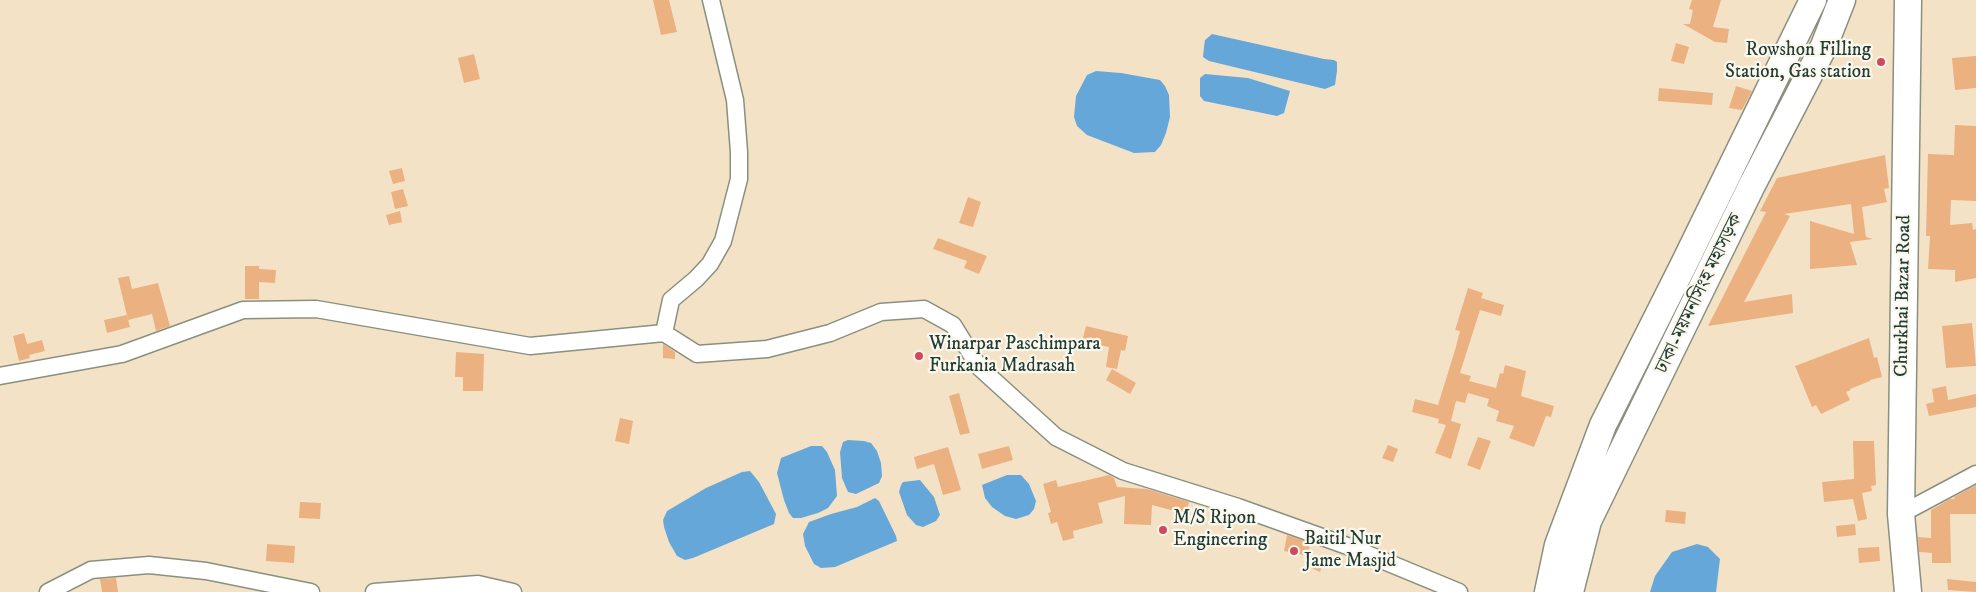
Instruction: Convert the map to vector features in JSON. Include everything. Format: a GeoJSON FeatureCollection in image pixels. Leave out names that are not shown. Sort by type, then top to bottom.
{"type":"FeatureCollection","features":[{"type":"Feature","properties":{"kind":"highway","name":"ঢাকা-ময়মনসিংহ মহাসড়ক"},"geometry":{"type":"LineString","coordinates":[[1548,592],[1558,545],[1603,425],[1813,0]]}},
{"type":"Feature","properties":{"kind":"highway","name":"ঢাকা-ময়মনসিংহ মহাসড়ক"},"geometry":{"type":"LineString","coordinates":[[1570,592],[1588,521],[1752,185],[1824,46],[1842,0]]}},
{"type":"Feature","properties":{"kind":"highway","name":"Churkhai Bazar Road"},"geometry":{"type":"LineString","coordinates":[[1908,0],[1901,514],[1908,592]]}},
{"type":"Feature","properties":{"kind":"street"},"geometry":{"type":"LineString","coordinates":[[664,333],[671,300],[696,279],[710,264],[723,241],[739,178],[735,100],[711,0]]}},
{"type":"Feature","properties":{"kind":"street"},"geometry":{"type":"LineString","coordinates":[[0,376],[122,354],[243,310],[316,309],[530,346],[664,333],[697,354],[767,349],[830,333],[881,312],[924,308],[953,325],[979,367],[1056,437],[1123,471],[1238,507],[1350,547],[1459,592]]}},
{"type":"Feature","properties":{"kind":"street"},"geometry":{"type":"LineString","coordinates":[[1901,514],[1976,474]]}},
{"type":"Feature","properties":{"kind":"street"},"geometry":{"type":"LineString","coordinates":[[48,592],[90,570],[149,565],[206,571],[311,592]]}},
{"type":"Feature","properties":{"kind":"street"},"geometry":{"type":"LineString","coordinates":[[374,592],[478,584],[513,592]]}},
{"type":"Feature","properties":{"kind":"water"},"geometry":{"type":"Polygon","coordinates":[[[1212,34],[1334,60],[1337,62],[1335,85],[1325,89],[1209,61],[1203,57],[1204,47],[1205,40],[1212,34]]]}},
{"type":"Feature","properties":{"kind":"water"},"geometry":{"type":"Polygon","coordinates":[[[1096,71],[1121,73],[1160,80],[1165,86],[1169,95],[1170,117],[1161,145],[1155,152],[1134,153],[1087,135],[1077,126],[1074,117],[1076,96],[1087,75],[1096,71]]]}},
{"type":"Feature","properties":{"kind":"water"},"geometry":{"type":"Polygon","coordinates":[[[1205,74],[1248,78],[1290,91],[1284,113],[1277,116],[1204,101],[1200,96],[1200,78],[1205,74]]]}},
{"type":"Feature","properties":{"kind":"water"},"geometry":{"type":"Polygon","coordinates":[[[848,440],[871,443],[877,451],[881,463],[882,476],[879,483],[856,494],[848,492],[842,478],[840,452],[843,442],[848,440]]]}},
{"type":"Feature","properties":{"kind":"water"},"geometry":{"type":"Polygon","coordinates":[[[811,446],[822,446],[827,452],[835,470],[837,496],[828,508],[818,513],[801,518],[793,518],[784,500],[777,473],[781,458],[811,446]]]}},
{"type":"Feature","properties":{"kind":"water"},"geometry":{"type":"Polygon","coordinates":[[[750,471],[759,482],[776,514],[774,524],[693,558],[685,560],[677,556],[669,542],[664,527],[663,520],[667,511],[706,488],[742,472],[750,471]]]}},
{"type":"Feature","properties":{"kind":"water"},"geometry":{"type":"Polygon","coordinates":[[[1007,475],[1021,475],[1029,484],[1036,501],[1034,509],[1029,515],[1016,519],[1005,516],[992,507],[985,498],[982,485],[1007,475]]]}},
{"type":"Feature","properties":{"kind":"water"},"geometry":{"type":"Polygon","coordinates":[[[920,480],[934,497],[940,515],[936,521],[923,527],[916,525],[907,515],[899,492],[903,482],[920,480]]]}},
{"type":"Feature","properties":{"kind":"water"},"geometry":{"type":"Polygon","coordinates":[[[875,498],[879,501],[897,541],[835,567],[821,568],[814,564],[805,546],[803,534],[809,522],[857,507],[875,498]]]}},
{"type":"Feature","properties":{"kind":"water"},"geometry":{"type":"Polygon","coordinates":[[[1697,544],[1708,547],[1720,559],[1716,592],[1650,592],[1655,576],[1672,552],[1697,544]]]}},
{"type":"Feature","properties":{"kind":"building"},"geometry":{"type":"Polygon","coordinates":[[[653,0],[669,0],[677,32],[661,35],[653,0]]]}},
{"type":"Feature","properties":{"kind":"building"},"geometry":{"type":"Polygon","coordinates":[[[1692,0],[1721,0],[1713,27],[1729,29],[1727,43],[1715,42],[1683,24],[1690,24],[1693,10],[1689,9],[1692,0]]]}},
{"type":"Feature","properties":{"kind":"building"},"geometry":{"type":"Polygon","coordinates":[[[1676,43],[1689,47],[1684,64],[1671,61],[1676,43]]]}},
{"type":"Feature","properties":{"kind":"building"},"geometry":{"type":"Polygon","coordinates":[[[474,54],[480,79],[464,83],[458,58],[474,54]]]}},
{"type":"Feature","properties":{"kind":"building"},"geometry":{"type":"Polygon","coordinates":[[[1976,56],[1976,88],[1955,90],[1952,58],[1976,56]]]}},
{"type":"Feature","properties":{"kind":"building"},"geometry":{"type":"Polygon","coordinates":[[[1736,86],[1752,91],[1742,110],[1729,108],[1736,86]]]}},
{"type":"Feature","properties":{"kind":"building"},"geometry":{"type":"Polygon","coordinates":[[[1659,88],[1713,93],[1712,105],[1658,101],[1659,88]]]}},
{"type":"Feature","properties":{"kind":"building"},"geometry":{"type":"Polygon","coordinates":[[[1955,125],[1976,126],[1976,201],[1951,200],[1950,225],[1972,223],[1973,230],[1976,229],[1976,278],[1955,282],[1955,270],[1928,269],[1930,236],[1926,236],[1928,154],[1954,155],[1955,125]]]}},
{"type":"Feature","properties":{"kind":"building"},"geometry":{"type":"Polygon","coordinates":[[[1885,155],[1889,188],[1884,189],[1887,202],[1862,207],[1866,237],[1873,239],[1850,242],[1857,265],[1810,269],[1810,221],[1854,234],[1851,204],[1784,214],[1790,216],[1744,302],[1792,294],[1793,313],[1708,326],[1766,212],[1760,211],[1777,178],[1885,155]]]}},
{"type":"Feature","properties":{"kind":"building"},"geometry":{"type":"Polygon","coordinates":[[[402,168],[405,181],[393,184],[389,171],[402,168]]]}},
{"type":"Feature","properties":{"kind":"building"},"geometry":{"type":"Polygon","coordinates":[[[403,189],[408,206],[395,209],[391,192],[403,189]]]}},
{"type":"Feature","properties":{"kind":"building"},"geometry":{"type":"Polygon","coordinates":[[[968,197],[981,202],[973,227],[959,223],[968,197]]]}},
{"type":"Feature","properties":{"kind":"building"},"geometry":{"type":"Polygon","coordinates":[[[400,211],[402,222],[389,225],[386,215],[400,211]]]}},
{"type":"Feature","properties":{"kind":"building"},"geometry":{"type":"Polygon","coordinates":[[[938,238],[987,256],[979,274],[964,268],[967,261],[933,249],[938,238]]]}},
{"type":"Feature","properties":{"kind":"building"},"geometry":{"type":"Polygon","coordinates":[[[245,266],[259,266],[259,269],[276,270],[275,283],[259,282],[259,299],[245,299],[245,266]]]}},
{"type":"Feature","properties":{"kind":"building"},"geometry":{"type":"Polygon","coordinates":[[[129,276],[132,289],[158,283],[170,326],[156,331],[152,314],[128,320],[118,278],[129,276]]]}},
{"type":"Feature","properties":{"kind":"building"},"geometry":{"type":"Polygon","coordinates":[[[1468,288],[1483,293],[1481,298],[1504,305],[1501,316],[1480,310],[1460,373],[1471,376],[1469,381],[1496,388],[1500,373],[1503,374],[1505,365],[1526,371],[1521,396],[1554,406],[1551,417],[1546,416],[1534,447],[1509,438],[1514,426],[1496,421],[1499,411],[1487,406],[1489,399],[1468,393],[1465,403],[1456,401],[1451,421],[1461,424],[1451,459],[1435,453],[1446,425],[1438,423],[1439,419],[1412,412],[1415,399],[1438,405],[1460,331],[1455,330],[1468,288]]]}},
{"type":"Feature","properties":{"kind":"building"},"geometry":{"type":"Polygon","coordinates":[[[127,315],[130,327],[107,333],[104,320],[127,315]]]}},
{"type":"Feature","properties":{"kind":"building"},"geometry":{"type":"Polygon","coordinates":[[[1972,323],[1976,366],[1946,368],[1942,326],[1972,323]]]}},
{"type":"Feature","properties":{"kind":"building"},"geometry":{"type":"Polygon","coordinates":[[[1086,326],[1128,336],[1125,351],[1121,350],[1117,369],[1106,367],[1109,347],[1082,342],[1086,326]]]}},
{"type":"Feature","properties":{"kind":"building"},"geometry":{"type":"Polygon","coordinates":[[[24,333],[27,344],[42,340],[45,351],[29,355],[30,358],[19,361],[13,336],[24,333]]]}},
{"type":"Feature","properties":{"kind":"building"},"geometry":{"type":"Polygon","coordinates":[[[1869,338],[1874,358],[1877,357],[1882,377],[1850,389],[1846,392],[1850,400],[1821,414],[1816,405],[1812,407],[1795,366],[1869,338]]]}},
{"type":"Feature","properties":{"kind":"building"},"geometry":{"type":"Polygon","coordinates":[[[663,344],[675,352],[675,359],[663,358],[663,344]]]}},
{"type":"Feature","properties":{"kind":"building"},"geometry":{"type":"Polygon","coordinates":[[[456,352],[484,354],[483,391],[463,391],[463,377],[455,377],[456,352]]]}},
{"type":"Feature","properties":{"kind":"building"},"geometry":{"type":"Polygon","coordinates":[[[1112,369],[1136,383],[1130,394],[1106,380],[1112,369]]]}},
{"type":"Feature","properties":{"kind":"building"},"geometry":{"type":"Polygon","coordinates":[[[1946,386],[1948,400],[1976,394],[1976,407],[1929,416],[1926,404],[1934,402],[1932,389],[1946,386]]]}},
{"type":"Feature","properties":{"kind":"building"},"geometry":{"type":"Polygon","coordinates":[[[959,393],[970,433],[960,435],[949,396],[959,393]]]}},
{"type":"Feature","properties":{"kind":"building"},"geometry":{"type":"Polygon","coordinates":[[[620,418],[633,421],[629,444],[615,441],[620,418]]]}},
{"type":"Feature","properties":{"kind":"building"},"geometry":{"type":"Polygon","coordinates":[[[1478,437],[1491,441],[1480,470],[1467,465],[1478,437]]]}},
{"type":"Feature","properties":{"kind":"building"},"geometry":{"type":"Polygon","coordinates":[[[1853,441],[1874,441],[1876,485],[1871,486],[1872,491],[1862,493],[1867,519],[1858,521],[1853,499],[1824,502],[1822,482],[1854,479],[1853,441]]]}},
{"type":"Feature","properties":{"kind":"building"},"geometry":{"type":"Polygon","coordinates":[[[1388,445],[1398,449],[1393,462],[1382,458],[1388,445]]]}},
{"type":"Feature","properties":{"kind":"building"},"geometry":{"type":"Polygon","coordinates":[[[1009,446],[1013,460],[982,469],[978,454],[1009,446]]]}},
{"type":"Feature","properties":{"kind":"building"},"geometry":{"type":"Polygon","coordinates":[[[948,447],[961,490],[943,495],[934,464],[917,469],[914,457],[948,447]]]}},
{"type":"Feature","properties":{"kind":"building"},"geometry":{"type":"Polygon","coordinates":[[[1109,475],[1114,478],[1117,487],[1147,489],[1189,502],[1186,514],[1152,505],[1151,525],[1124,524],[1125,496],[1098,503],[1103,523],[1073,531],[1074,538],[1063,541],[1057,522],[1051,524],[1048,513],[1051,512],[1043,484],[1056,480],[1058,487],[1109,475]]]}},
{"type":"Feature","properties":{"kind":"building"},"geometry":{"type":"Polygon","coordinates":[[[1976,485],[1976,514],[1950,514],[1951,563],[1932,563],[1932,553],[1919,552],[1918,537],[1931,538],[1931,510],[1950,499],[1955,499],[1954,497],[1976,485]]]}},
{"type":"Feature","properties":{"kind":"building"},"geometry":{"type":"Polygon","coordinates":[[[300,502],[321,503],[320,519],[299,518],[300,502]]]}},
{"type":"Feature","properties":{"kind":"building"},"geometry":{"type":"Polygon","coordinates":[[[1666,510],[1686,512],[1685,524],[1665,522],[1666,510]]]}},
{"type":"Feature","properties":{"kind":"building"},"geometry":{"type":"Polygon","coordinates":[[[1855,524],[1856,535],[1837,537],[1836,526],[1855,524]]]}},
{"type":"Feature","properties":{"kind":"building"},"geometry":{"type":"Polygon","coordinates":[[[1287,535],[1310,543],[1308,556],[1284,551],[1287,535]]]}},
{"type":"Feature","properties":{"kind":"building"},"geometry":{"type":"Polygon","coordinates":[[[267,544],[295,546],[294,563],[266,561],[267,544]]]}},
{"type":"Feature","properties":{"kind":"building"},"geometry":{"type":"Polygon","coordinates":[[[1879,547],[1880,561],[1859,563],[1858,548],[1879,547]]]}},
{"type":"Feature","properties":{"kind":"building"},"geometry":{"type":"Polygon","coordinates":[[[1313,556],[1324,560],[1320,572],[1309,567],[1313,556]]]}},
{"type":"Feature","properties":{"kind":"building"},"geometry":{"type":"Polygon","coordinates":[[[116,578],[118,592],[102,592],[100,579],[116,578]]]}},
{"type":"Feature","properties":{"kind":"building"},"geometry":{"type":"Polygon","coordinates":[[[1947,579],[1976,582],[1976,592],[1948,590],[1947,579]]]}},
{"type":"Feature","properties":{"kind":"place","name":"Rowshon Filling Station, Gas station"},"geometry":{"type":"Point","coordinates":[1881,62]}},
{"type":"Feature","properties":{"kind":"place","name":"Winarpar Paschimpara Furkania Madrasah"},"geometry":{"type":"Point","coordinates":[919,356]}},
{"type":"Feature","properties":{"kind":"place","name":"M/S Ripon Engineering"},"geometry":{"type":"Point","coordinates":[1163,530]}},
{"type":"Feature","properties":{"kind":"place","name":"Baitil Nur Jame Masjid"},"geometry":{"type":"Point","coordinates":[1294,551]}}]}
